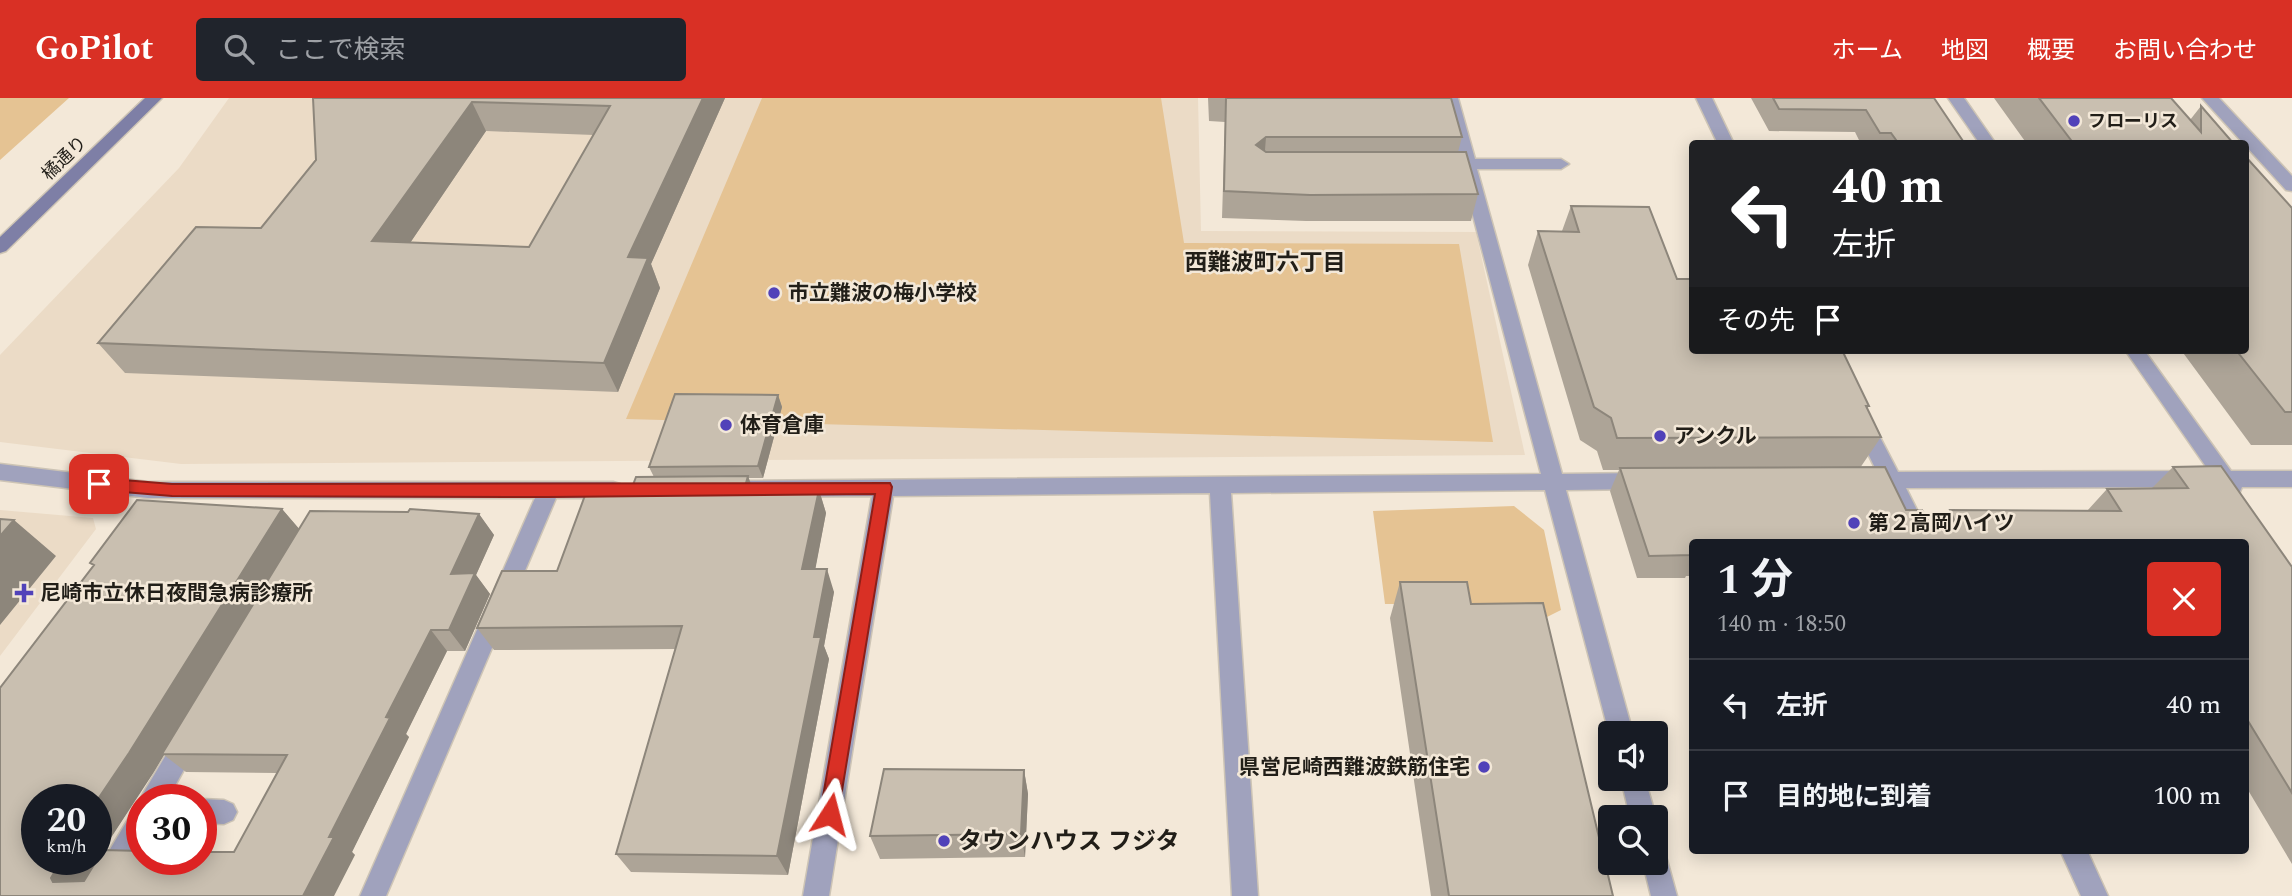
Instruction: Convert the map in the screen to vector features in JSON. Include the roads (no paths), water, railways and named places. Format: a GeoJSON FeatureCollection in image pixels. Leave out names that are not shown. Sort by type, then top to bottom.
{"type":"FeatureCollection","features":[{"type":"Feature","properties":{"kind":"street","name":"橘通り"},"geometry":{"type":"LineString","coordinates":[[0,247],[154,98]]}},
{"type":"Feature","properties":{"kind":"street"},"geometry":{"type":"LineString","coordinates":[[1450,98],[1464,169],[1618,721]]}},
{"type":"Feature","properties":{"kind":"street"},"geometry":{"type":"LineString","coordinates":[[1704,98],[1724,140]]}},
{"type":"Feature","properties":{"kind":"street"},"geometry":{"type":"LineString","coordinates":[[1955,98],[1985,140]]}},
{"type":"Feature","properties":{"kind":"street"},"geometry":{"type":"LineString","coordinates":[[2210,98],[2292,186]]}},
{"type":"Feature","properties":{"kind":"street"},"geometry":{"type":"LineString","coordinates":[[1464,169],[1561,164]]}},
{"type":"Feature","properties":{"kind":"street"},"geometry":{"type":"LineString","coordinates":[[2137,354],[2241,501]]}},
{"type":"Feature","properties":{"kind":"street"},"geometry":{"type":"LineString","coordinates":[[1851,397],[1921,539]]}},
{"type":"Feature","properties":{"kind":"street"},"geometry":{"type":"LineString","coordinates":[[0,472],[149,490],[334,499],[632,490]]}},
{"type":"Feature","properties":{"kind":"street"},"geometry":{"type":"LineString","coordinates":[[1838,481],[2292,479]]}},
{"type":"Feature","properties":{"kind":"street"},"geometry":{"type":"LineString","coordinates":[[702,489],[1662,481]]}},
{"type":"Feature","properties":{"kind":"street"},"geometry":{"type":"LineString","coordinates":[[1220,484],[1245,896]]}},
{"type":"Feature","properties":{"kind":"street"},"geometry":{"type":"LineString","coordinates":[[816,896],[884,487]]}},
{"type":"Feature","properties":{"kind":"street"},"geometry":{"type":"LineString","coordinates":[[134,510],[149,490]]}},
{"type":"Feature","properties":{"kind":"street"},"geometry":{"type":"LineString","coordinates":[[373,896],[549,491]]}},
{"type":"Feature","properties":{"kind":"street"},"geometry":{"type":"LineString","coordinates":[[163,784],[203,717]]}},
{"type":"Feature","properties":{"kind":"street"},"geometry":{"type":"LineString","coordinates":[[95,896],[126,845]]}},
{"type":"Feature","properties":{"kind":"street"},"geometry":{"type":"LineString","coordinates":[[2075,854],[2095,896]]}},
{"type":"Feature","properties":{"kind":"street"},"geometry":{"type":"LineString","coordinates":[[1659,875],[1664,896]]}},
{"type":"Feature","properties":{"kind":"place","name":"フローリス"},"geometry":{"type":"Point","coordinates":[2074,121]}},
{"type":"Feature","properties":{"kind":"place","name":"市立難波の梅小学校"},"geometry":{"type":"Point","coordinates":[774,293]}},
{"type":"Feature","properties":{"kind":"place","name":"体育倉庫"},"geometry":{"type":"Point","coordinates":[726,425]}},
{"type":"Feature","properties":{"kind":"place","name":"アンクル"},"geometry":{"type":"Point","coordinates":[1660,436]}},
{"type":"Feature","properties":{"kind":"place","name":"第２高岡ハイツ"},"geometry":{"type":"Point","coordinates":[1854,523]}},
{"type":"Feature","properties":{"kind":"place","name":"尼崎市立休日夜間急病診療所"},"geometry":{"type":"Point","coordinates":[24,593]}},
{"type":"Feature","properties":{"kind":"place","name":"県営尼崎西難波鉄筋住宅"},"geometry":{"type":"Point","coordinates":[1484,767]}},
{"type":"Feature","properties":{"kind":"place","name":"タウンハウス フジタ"},"geometry":{"type":"Point","coordinates":[944,841]}},
{"type":"Feature","properties":{"kind":"district","name":"西難波町六丁目"},"geometry":{"type":"Point","coordinates":[1265,262]}}]}
